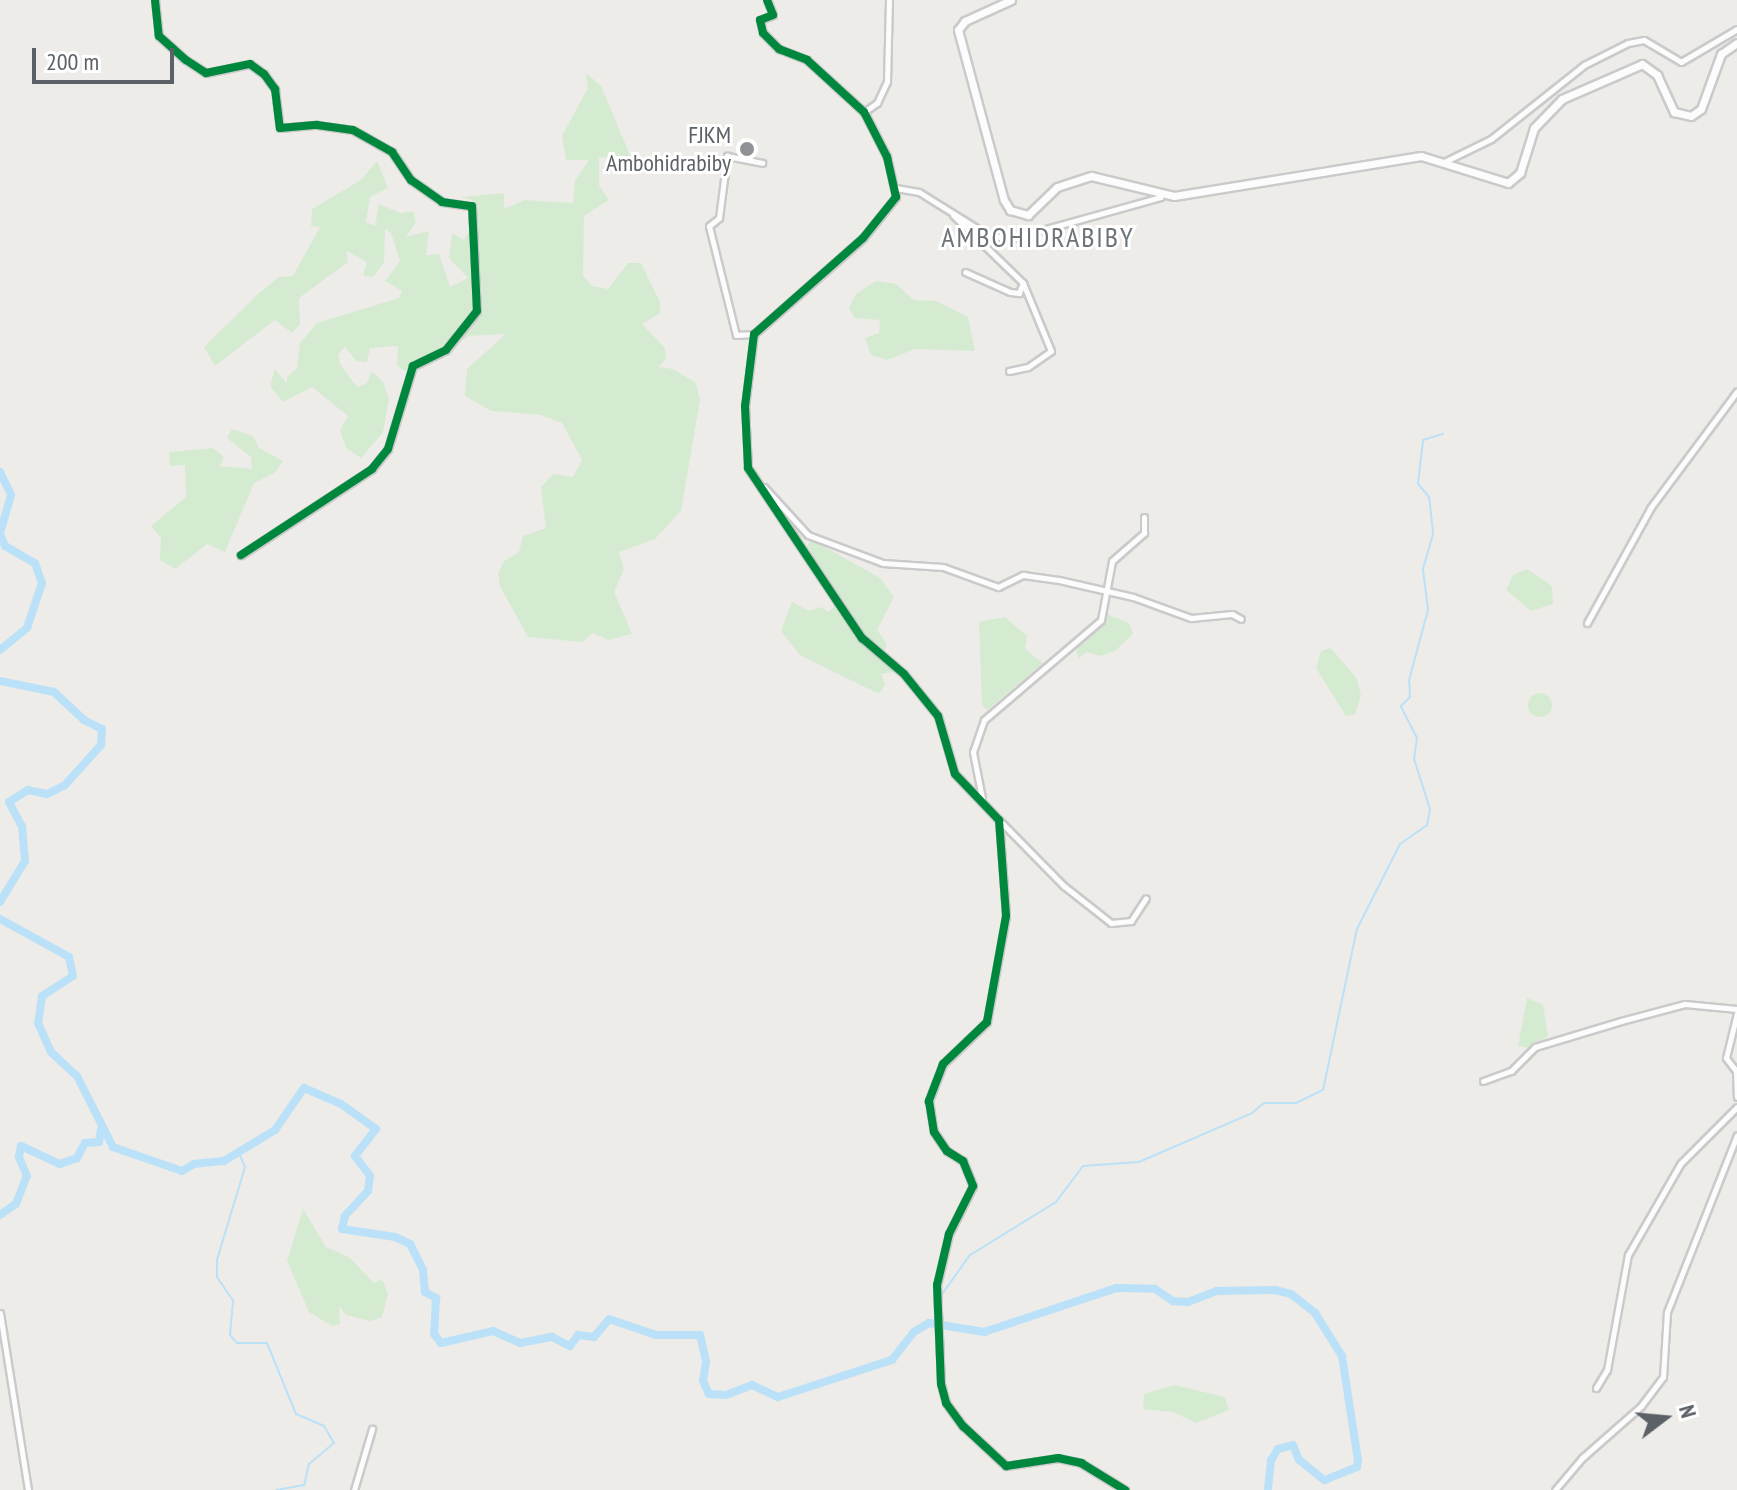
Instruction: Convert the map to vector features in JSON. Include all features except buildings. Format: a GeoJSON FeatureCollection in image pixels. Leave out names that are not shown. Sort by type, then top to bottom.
{"type":"FeatureCollection","features":[{"type":"Feature","properties":{"kind":"main road"},"geometry":{"type":"LineString","coordinates":[[1011,0],[965,21],[958,30],[1010,210],[1028,215],[1057,187],[1091,176],[1160,197],[1397,156],[1446,161],[1512,182],[1520,173],[1531,135],[1547,111],[1636,64],[1653,70],[1674,112],[1696,114],[1721,54],[1737,43]]}},
{"type":"Feature","properties":{"kind":"street"},"geometry":{"type":"LineString","coordinates":[[155,0],[159,36],[186,60],[206,73],[250,64],[264,74],[275,89],[280,128],[317,125],[353,130],[392,152],[411,180],[442,202],[472,206],[477,311],[446,350],[413,366],[388,449],[372,469],[291,517],[276,536],[241,555]]}},
{"type":"Feature","properties":{"kind":"street"},"geometry":{"type":"LineString","coordinates":[[762,163],[738,154],[727,156],[719,218],[709,226],[736,335],[754,334],[863,238],[896,197],[896,188],[864,112],[807,60],[779,49],[763,33],[760,20],[773,15],[767,0]]}},
{"type":"Feature","properties":{"kind":"street"},"geometry":{"type":"LineString","coordinates":[[864,112],[877,103],[887,82],[889,0]]}},
{"type":"Feature","properties":{"kind":"street"},"geometry":{"type":"LineString","coordinates":[[1446,161],[1491,139],[1584,65],[1628,43],[1644,40],[1681,62],[1737,29]]}},
{"type":"Feature","properties":{"kind":"street"},"geometry":{"type":"LineString","coordinates":[[896,188],[919,192],[986,234],[1010,239],[1160,197]]}},
{"type":"Feature","properties":{"kind":"street"},"geometry":{"type":"LineString","coordinates":[[952,214],[1023,283],[1051,351],[1028,367],[1009,371]]}},
{"type":"Feature","properties":{"kind":"street"},"geometry":{"type":"LineString","coordinates":[[965,272],[1010,292],[1019,293],[1023,283]]}},
{"type":"Feature","properties":{"kind":"street"},"geometry":{"type":"LineString","coordinates":[[754,334],[745,406],[748,468],[862,638],[904,674],[938,716],[955,774],[1064,886],[1111,923],[1131,921],[1146,898]]}},
{"type":"Feature","properties":{"kind":"street"},"geometry":{"type":"LineString","coordinates":[[1587,623],[1651,507],[1737,391]]}},
{"type":"Feature","properties":{"kind":"street"},"geometry":{"type":"LineString","coordinates":[[755,477],[808,535],[860,556],[951,568],[998,587],[1023,575],[1109,593],[1191,618],[1232,614],[1241,619]]}},
{"type":"Feature","properties":{"kind":"street"},"geometry":{"type":"LineString","coordinates":[[982,800],[973,752],[984,720],[1101,620],[1109,593],[1112,561],[1144,533],[1144,517]]}},
{"type":"Feature","properties":{"kind":"street"},"geometry":{"type":"LineString","coordinates":[[999,820],[1006,916],[987,1022],[943,1064],[929,1101],[934,1132],[947,1151],[963,1161],[973,1186],[949,1234],[937,1285],[946,1403],[1006,1466],[1058,1458],[1081,1463],[1125,1490]]}},
{"type":"Feature","properties":{"kind":"street"},"geometry":{"type":"LineString","coordinates":[[1483,1081],[1511,1071],[1535,1047],[1685,1004],[1737,1011],[1726,1058],[1736,1071],[1737,1097]]}},
{"type":"Feature","properties":{"kind":"street"},"geometry":{"type":"LineString","coordinates":[[1728,1050],[1737,1053]]}},
{"type":"Feature","properties":{"kind":"street"},"geometry":{"type":"LineString","coordinates":[[1596,1388],[1607,1370],[1628,1255],[1681,1163],[1737,1107]]}},
{"type":"Feature","properties":{"kind":"street"},"geometry":{"type":"LineString","coordinates":[[1555,1490],[1582,1458],[1641,1406],[1663,1377],[1667,1312],[1737,1135]]}},
{"type":"Feature","properties":{"kind":"street"},"geometry":{"type":"LineString","coordinates":[[0,1313],[28,1490]]}},
{"type":"Feature","properties":{"kind":"street"},"geometry":{"type":"LineString","coordinates":[[354,1490],[372,1429]]}},
{"type":"Feature","properties":{"kind":"green space"},"geometry":{"type":"Polygon","coordinates":[[[586,73],[601,86],[632,160],[599,157],[599,185],[609,200],[584,216],[583,275],[592,286],[608,289],[628,263],[641,263],[660,302],[660,313],[642,324],[665,348],[666,359],[658,367],[673,369],[696,383],[700,400],[681,511],[655,539],[619,552],[624,569],[614,592],[632,634],[608,640],[593,633],[582,642],[528,637],[500,586],[498,573],[504,561],[519,552],[523,536],[546,528],[541,487],[553,474],[573,477],[582,460],[562,423],[541,415],[491,411],[465,396],[467,369],[506,334],[469,336],[405,371],[397,366],[398,346],[370,348],[367,362],[356,361],[345,347],[338,355],[340,364],[357,387],[367,383],[372,371],[383,382],[389,399],[383,432],[361,458],[346,448],[340,430],[348,416],[312,387],[283,402],[270,386],[275,369],[287,384],[287,377],[297,368],[300,343],[317,323],[399,298],[402,291],[385,281],[400,261],[391,233],[385,229],[384,262],[373,277],[363,276],[367,262],[347,251],[348,262],[299,298],[300,324],[292,333],[275,320],[215,366],[204,347],[279,277],[293,276],[320,227],[311,226],[312,209],[361,180],[377,161],[388,188],[370,197],[366,222],[375,226],[379,204],[400,213],[413,211],[416,222],[406,237],[429,231],[426,255],[439,254],[450,287],[468,278],[449,258],[452,233],[464,240],[475,222],[476,202],[463,197],[504,193],[504,209],[524,200],[573,203],[575,180],[589,160],[566,160],[562,136],[588,88],[586,73]]]}},
{"type":"Feature","properties":{"kind":"green space"},"geometry":{"type":"Polygon","coordinates":[[[876,281],[896,284],[914,300],[936,301],[968,317],[975,351],[915,349],[887,360],[871,355],[865,338],[879,333],[880,320],[854,318],[849,307],[856,294],[876,281]]]}},
{"type":"Feature","properties":{"kind":"green space"},"geometry":{"type":"Polygon","coordinates":[[[232,429],[253,436],[259,448],[283,461],[275,473],[254,483],[225,552],[207,544],[175,569],[160,560],[161,538],[151,526],[186,497],[185,465],[170,466],[169,452],[213,448],[224,457],[220,466],[252,469],[251,457],[227,438],[232,429]]]}},
{"type":"Feature","properties":{"kind":"green space"},"geometry":{"type":"Polygon","coordinates":[[[812,540],[880,578],[894,597],[877,630],[887,644],[883,654],[893,672],[881,674],[885,685],[879,694],[800,655],[781,631],[792,602],[809,611],[821,607],[828,612],[834,607],[808,545],[812,540]]]}},
{"type":"Feature","properties":{"kind":"green space"},"geometry":{"type":"Polygon","coordinates":[[[1527,569],[1552,586],[1553,604],[1531,611],[1506,590],[1513,575],[1527,569]]]}},
{"type":"Feature","properties":{"kind":"green space"},"geometry":{"type":"Polygon","coordinates":[[[1107,614],[1129,623],[1133,634],[1115,651],[1099,656],[1087,652],[1079,658],[1076,650],[1107,614]]]}},
{"type":"Feature","properties":{"kind":"green space"},"geometry":{"type":"Polygon","coordinates":[[[1005,617],[1027,636],[1025,649],[1043,663],[987,710],[982,705],[979,622],[1005,617]]]}},
{"type":"Feature","properties":{"kind":"green space"},"geometry":{"type":"Polygon","coordinates":[[[1331,648],[1357,679],[1361,696],[1355,714],[1346,716],[1316,668],[1321,651],[1331,648]]]}},
{"type":"Feature","properties":{"kind":"green space"},"geometry":{"type":"Polygon","coordinates":[[[1540,693],[1548,697],[1552,705],[1548,713],[1540,717],[1532,713],[1528,705],[1532,697],[1540,693]]]}},
{"type":"Feature","properties":{"kind":"green space"},"geometry":{"type":"Polygon","coordinates":[[[1527,998],[1543,1005],[1548,1036],[1529,1048],[1518,1046],[1527,998]]]}},
{"type":"Feature","properties":{"kind":"green space"},"geometry":{"type":"Polygon","coordinates":[[[303,1209],[326,1247],[349,1257],[374,1283],[382,1279],[388,1294],[382,1317],[370,1321],[346,1315],[339,1306],[340,1324],[332,1326],[309,1312],[287,1261],[303,1209]]]}},
{"type":"Feature","properties":{"kind":"green space"},"geometry":{"type":"Polygon","coordinates":[[[1174,1385],[1225,1397],[1229,1410],[1196,1423],[1173,1412],[1143,1409],[1144,1394],[1174,1385]]]}},
{"type":"Feature","properties":{"kind":"waterway"},"geometry":{"type":"LineString","coordinates":[[940,1297],[970,1255],[1056,1202],[1083,1166],[1139,1162],[1252,1113],[1264,1103],[1296,1103],[1323,1090],[1357,929],[1400,844],[1427,825],[1430,809],[1414,759],[1417,738],[1401,706],[1410,697],[1409,680],[1428,610],[1423,569],[1433,533],[1429,497],[1418,484],[1423,440],[1443,434]]}},
{"type":"Feature","properties":{"kind":"waterway"},"geometry":{"type":"LineString","coordinates":[[0,472],[11,495],[0,533]]}},
{"type":"Feature","properties":{"kind":"waterway"},"geometry":{"type":"LineString","coordinates":[[0,534],[5,546],[35,563],[42,583],[27,628],[0,650]]}},
{"type":"Feature","properties":{"kind":"waterway"},"geometry":{"type":"LineString","coordinates":[[0,681],[54,692],[84,720],[102,729],[101,745],[65,785],[47,794],[28,790],[9,802],[22,826],[25,861],[0,902]]}},
{"type":"Feature","properties":{"kind":"waterway"},"geometry":{"type":"LineString","coordinates":[[0,919],[69,957],[73,976],[42,996],[38,1023],[51,1052],[77,1076],[113,1147],[182,1171],[194,1164],[224,1161],[275,1130],[304,1088],[341,1104],[376,1129],[355,1156],[370,1176],[368,1191],[345,1216],[342,1229],[395,1237],[410,1244],[423,1270],[425,1292],[436,1298],[434,1334],[441,1343],[493,1331],[520,1343],[552,1337],[570,1346],[578,1335],[594,1337],[609,1319],[656,1335],[700,1335],[706,1362],[703,1381],[709,1394],[726,1395],[752,1385],[778,1397],[892,1360],[914,1332],[929,1323],[984,1332],[1116,1288],[1155,1289],[1173,1301],[1188,1302],[1216,1291],[1275,1290],[1291,1294],[1315,1313],[1342,1356],[1358,1460],[1357,1467],[1324,1480],[1299,1460],[1293,1445],[1278,1449],[1271,1460],[1268,1490]]}},
{"type":"Feature","properties":{"kind":"waterway"},"geometry":{"type":"LineString","coordinates":[[0,1215],[16,1204],[27,1176],[19,1157],[21,1146],[60,1164],[77,1158],[85,1143],[99,1142],[101,1129]]}},
{"type":"Feature","properties":{"kind":"waterway"},"geometry":{"type":"LineString","coordinates":[[239,1153],[245,1167],[217,1260],[217,1277],[233,1301],[230,1335],[237,1343],[267,1343],[296,1414],[324,1426],[334,1443],[309,1464],[304,1485],[276,1490]]}},
{"type":"Feature","properties":{"kind":"cycle path"},"geometry":{"type":"LineString","coordinates":[[155,0],[159,36],[186,60],[206,73],[250,64],[264,74],[275,89],[280,128],[317,125],[353,130],[392,152],[411,180],[442,202],[472,206],[477,311],[446,350],[413,366],[388,449],[372,469],[241,555]]}},
{"type":"Feature","properties":{"kind":"cycle path"},"geometry":{"type":"LineString","coordinates":[[767,0],[773,15],[760,20],[763,33],[779,49],[807,60],[864,112],[887,157],[896,197],[863,238],[754,334],[745,406],[748,468],[862,638],[904,674],[938,716],[955,774],[999,820],[1006,916],[987,1022],[943,1064],[929,1101],[934,1132],[947,1151],[963,1161],[973,1186],[949,1234],[937,1285],[941,1384],[946,1403],[963,1426],[1006,1466],[1058,1458],[1081,1463],[1125,1490]]}},
{"type":"Feature","properties":{"kind":"place","name":"FJKM Ambohidrabiby"},"geometry":{"type":"Point","coordinates":[747,149]}},
{"type":"Feature","properties":{"kind":"district","name":"AMBOHIDRABIBY"},"geometry":{"type":"Point","coordinates":[1038,237]}}]}
